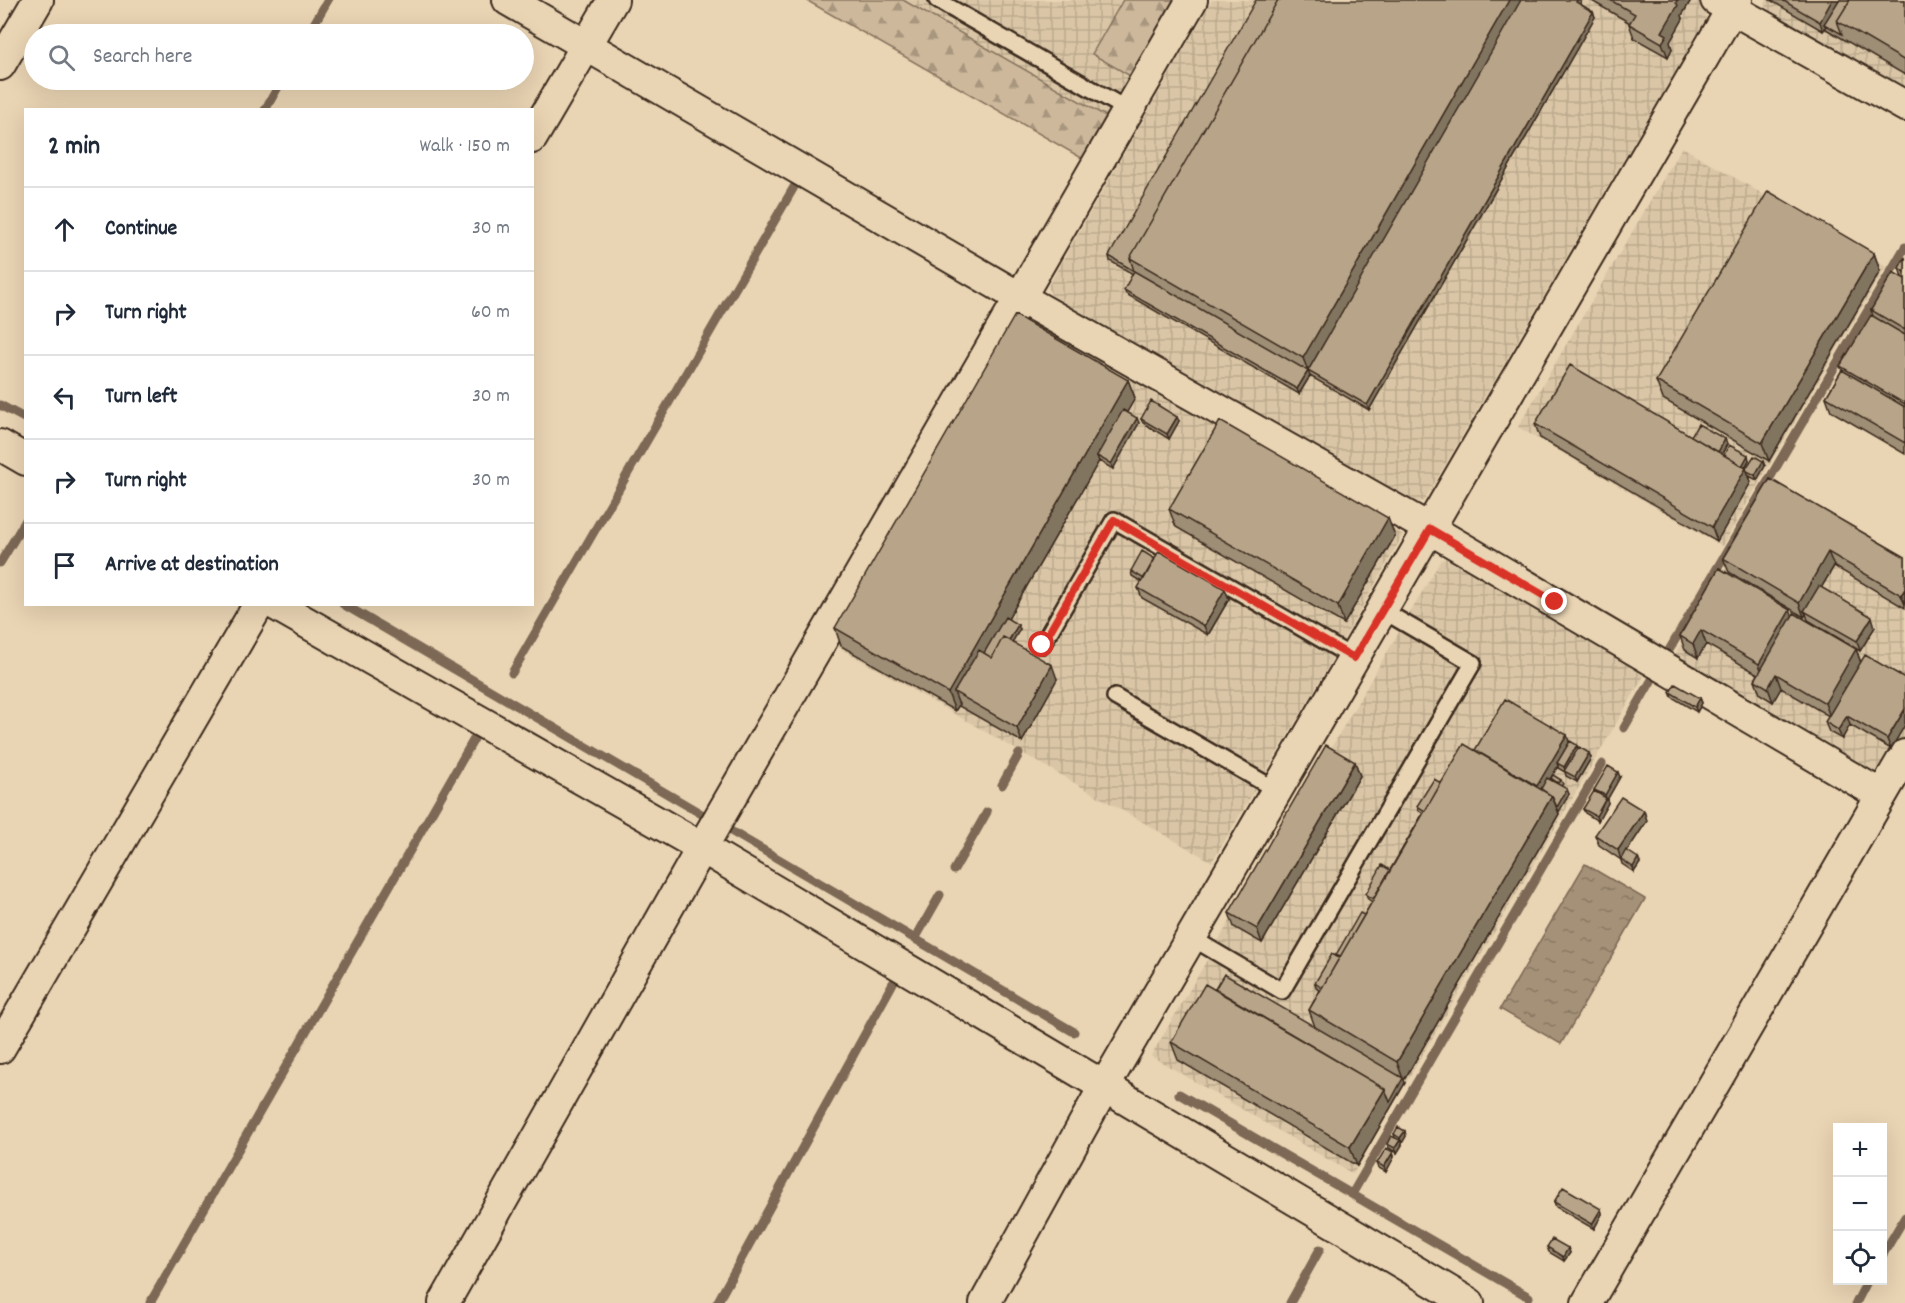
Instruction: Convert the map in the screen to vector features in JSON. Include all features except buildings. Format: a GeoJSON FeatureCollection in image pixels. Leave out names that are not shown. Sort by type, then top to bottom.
{"type":"FeatureCollection","features":[{"type":"Feature","properties":{"kind":"street"},"geometry":{"type":"LineString","coordinates":[[0,65],[38,0]]}},
{"type":"Feature","properties":{"kind":"street"},"geometry":{"type":"LineString","coordinates":[[508,0],[1018,297],[1430,529],[1881,795]]}},
{"type":"Feature","properties":{"kind":"street"},"geometry":{"type":"LineString","coordinates":[[534,135],[613,0]]}},
{"type":"Feature","properties":{"kind":"street"},"geometry":{"type":"LineString","coordinates":[[444,1303],[704,842],[1192,0]]}},
{"type":"Feature","properties":{"kind":"street"},"geometry":{"type":"LineString","coordinates":[[986,1303],[1104,1087],[1430,529],[1728,3],[1905,106]]}},
{"type":"Feature","properties":{"kind":"street"},"geometry":{"type":"LineString","coordinates":[[0,445],[24,459]]}},
{"type":"Feature","properties":{"kind":"street"},"geometry":{"type":"LineString","coordinates":[[0,1048],[259,606]]}},
{"type":"Feature","properties":{"kind":"street"},"geometry":{"type":"LineString","coordinates":[[278,606],[704,842],[1104,1087],[1469,1303]]}},
{"type":"Feature","properties":{"kind":"street"},"geometry":{"type":"LineString","coordinates":[[1587,1303],[1905,755]]}},
{"type":"Feature","properties":{"kind":"lane"},"geometry":{"type":"LineString","coordinates":[[937,0],[1128,110]]}},
{"type":"Feature","properties":{"kind":"lane"},"geometry":{"type":"LineString","coordinates":[[1042,645],[1114,520],[1354,658]]}},
{"type":"Feature","properties":{"kind":"lane"},"geometry":{"type":"LineString","coordinates":[[1192,938],[1282,991],[1456,694],[1473,663],[1382,610]]}},
{"type":"Feature","properties":{"kind":"lane"},"geometry":{"type":"LineString","coordinates":[[1115,697],[1278,791]]}},
{"type":"Feature","properties":{"kind":"shaded area"},"geometry":{"type":"Polygon","coordinates":[[[806,0],[1177,0],[1085,160],[806,0]]]}},
{"type":"Feature","properties":{"kind":"shaded area"},"geometry":{"type":"Polygon","coordinates":[[[1212,0],[1696,0],[1705,5],[1706,19],[1424,501],[1410,503],[1053,301],[1048,286],[1212,0]]]}},
{"type":"Feature","properties":{"kind":"shaded area"},"geometry":{"type":"Polygon","coordinates":[[[1767,0],[1905,0],[1905,96],[1768,15],[1765,3],[1767,0]]]}},
{"type":"Feature","properties":{"kind":"shaded area"},"geometry":{"type":"Polygon","coordinates":[[[1682,147],[1886,266],[1722,546],[1518,427],[1682,147]]]}},
{"type":"Feature","properties":{"kind":"shaded area"},"geometry":{"type":"Polygon","coordinates":[[[1022,315],[1403,535],[1310,698],[1212,862],[833,644],[1022,315]]]}},
{"type":"Feature","properties":{"kind":"shaded area"},"geometry":{"type":"Polygon","coordinates":[[[1772,487],[1905,565],[1905,737],[1883,775],[1871,778],[1671,661],[1772,487]]]}},
{"type":"Feature","properties":{"kind":"shaded area"},"geometry":{"type":"Polygon","coordinates":[[[1454,556],[1648,669],[1353,1174],[1151,1056],[1441,560],[1454,556]]]}},
{"type":"Feature","properties":{"kind":"green space"},"geometry":{"type":"Polygon","coordinates":[[[806,0],[903,0],[1109,118],[1085,160],[806,0]]]}},
{"type":"Feature","properties":{"kind":"green space"},"geometry":{"type":"Polygon","coordinates":[[[1123,0],[1177,0],[1132,77],[1092,54],[1123,0]]]}},
{"type":"Feature","properties":{"kind":"water"},"geometry":{"type":"Polygon","coordinates":[[[1585,864],[1645,899],[1561,1044],[1500,1009],[1585,864]]]}},
{"type":"Feature","properties":{"kind":"waterway"},"geometry":{"type":"LineString","coordinates":[[314,24],[328,0]]}},
{"type":"Feature","properties":{"kind":"waterway"},"geometry":{"type":"LineString","coordinates":[[266,108],[276,90]]}},
{"type":"Feature","properties":{"kind":"waterway"},"geometry":{"type":"LineString","coordinates":[[512,673],[794,187]]}},
{"type":"Feature","properties":{"kind":"waterway"},"geometry":{"type":"LineString","coordinates":[[1668,652],[1905,247]]}},
{"type":"Feature","properties":{"kind":"waterway"},"geometry":{"type":"LineString","coordinates":[[0,405],[24,418]]}},
{"type":"Feature","properties":{"kind":"waterway"},"geometry":{"type":"LineString","coordinates":[[0,563],[24,523]]}},
{"type":"Feature","properties":{"kind":"waterway"},"geometry":{"type":"LineString","coordinates":[[346,606],[1074,1032]]}},
{"type":"Feature","properties":{"kind":"waterway"},"geometry":{"type":"LineString","coordinates":[[1624,728],[1654,676]]}},
{"type":"Feature","properties":{"kind":"waterway"},"geometry":{"type":"LineString","coordinates":[[150,1303],[474,739]]}},
{"type":"Feature","properties":{"kind":"waterway"},"geometry":{"type":"LineString","coordinates":[[1002,785],[1019,754]]}},
{"type":"Feature","properties":{"kind":"waterway"},"geometry":{"type":"LineString","coordinates":[[1352,1194],[1602,764]]}},
{"type":"Feature","properties":{"kind":"waterway"},"geometry":{"type":"LineString","coordinates":[[954,870],[987,812]]}},
{"type":"Feature","properties":{"kind":"waterway"},"geometry":{"type":"LineString","coordinates":[[915,939],[940,895]]}},
{"type":"Feature","properties":{"kind":"waterway"},"geometry":{"type":"LineString","coordinates":[[717,1303],[893,983]]}},
{"type":"Feature","properties":{"kind":"waterway"},"geometry":{"type":"LineString","coordinates":[[1179,1094],[1529,1297]]}},
{"type":"Feature","properties":{"kind":"waterway"},"geometry":{"type":"LineString","coordinates":[[1887,1248],[1905,1217]]}},
{"type":"Feature","properties":{"kind":"waterway"},"geometry":{"type":"LineString","coordinates":[[1290,1303],[1320,1249]]}},
{"type":"Feature","properties":{"kind":"waterway"},"geometry":{"type":"LineString","coordinates":[[1856,1303],[1865,1285]]}},
{"type":"Feature","properties":{"kind":"route"},"geometry":{"type":"LineString","coordinates":[[1042,645],[1114,520],[1354,658],[1430,529],[1555,602]]}}]}
